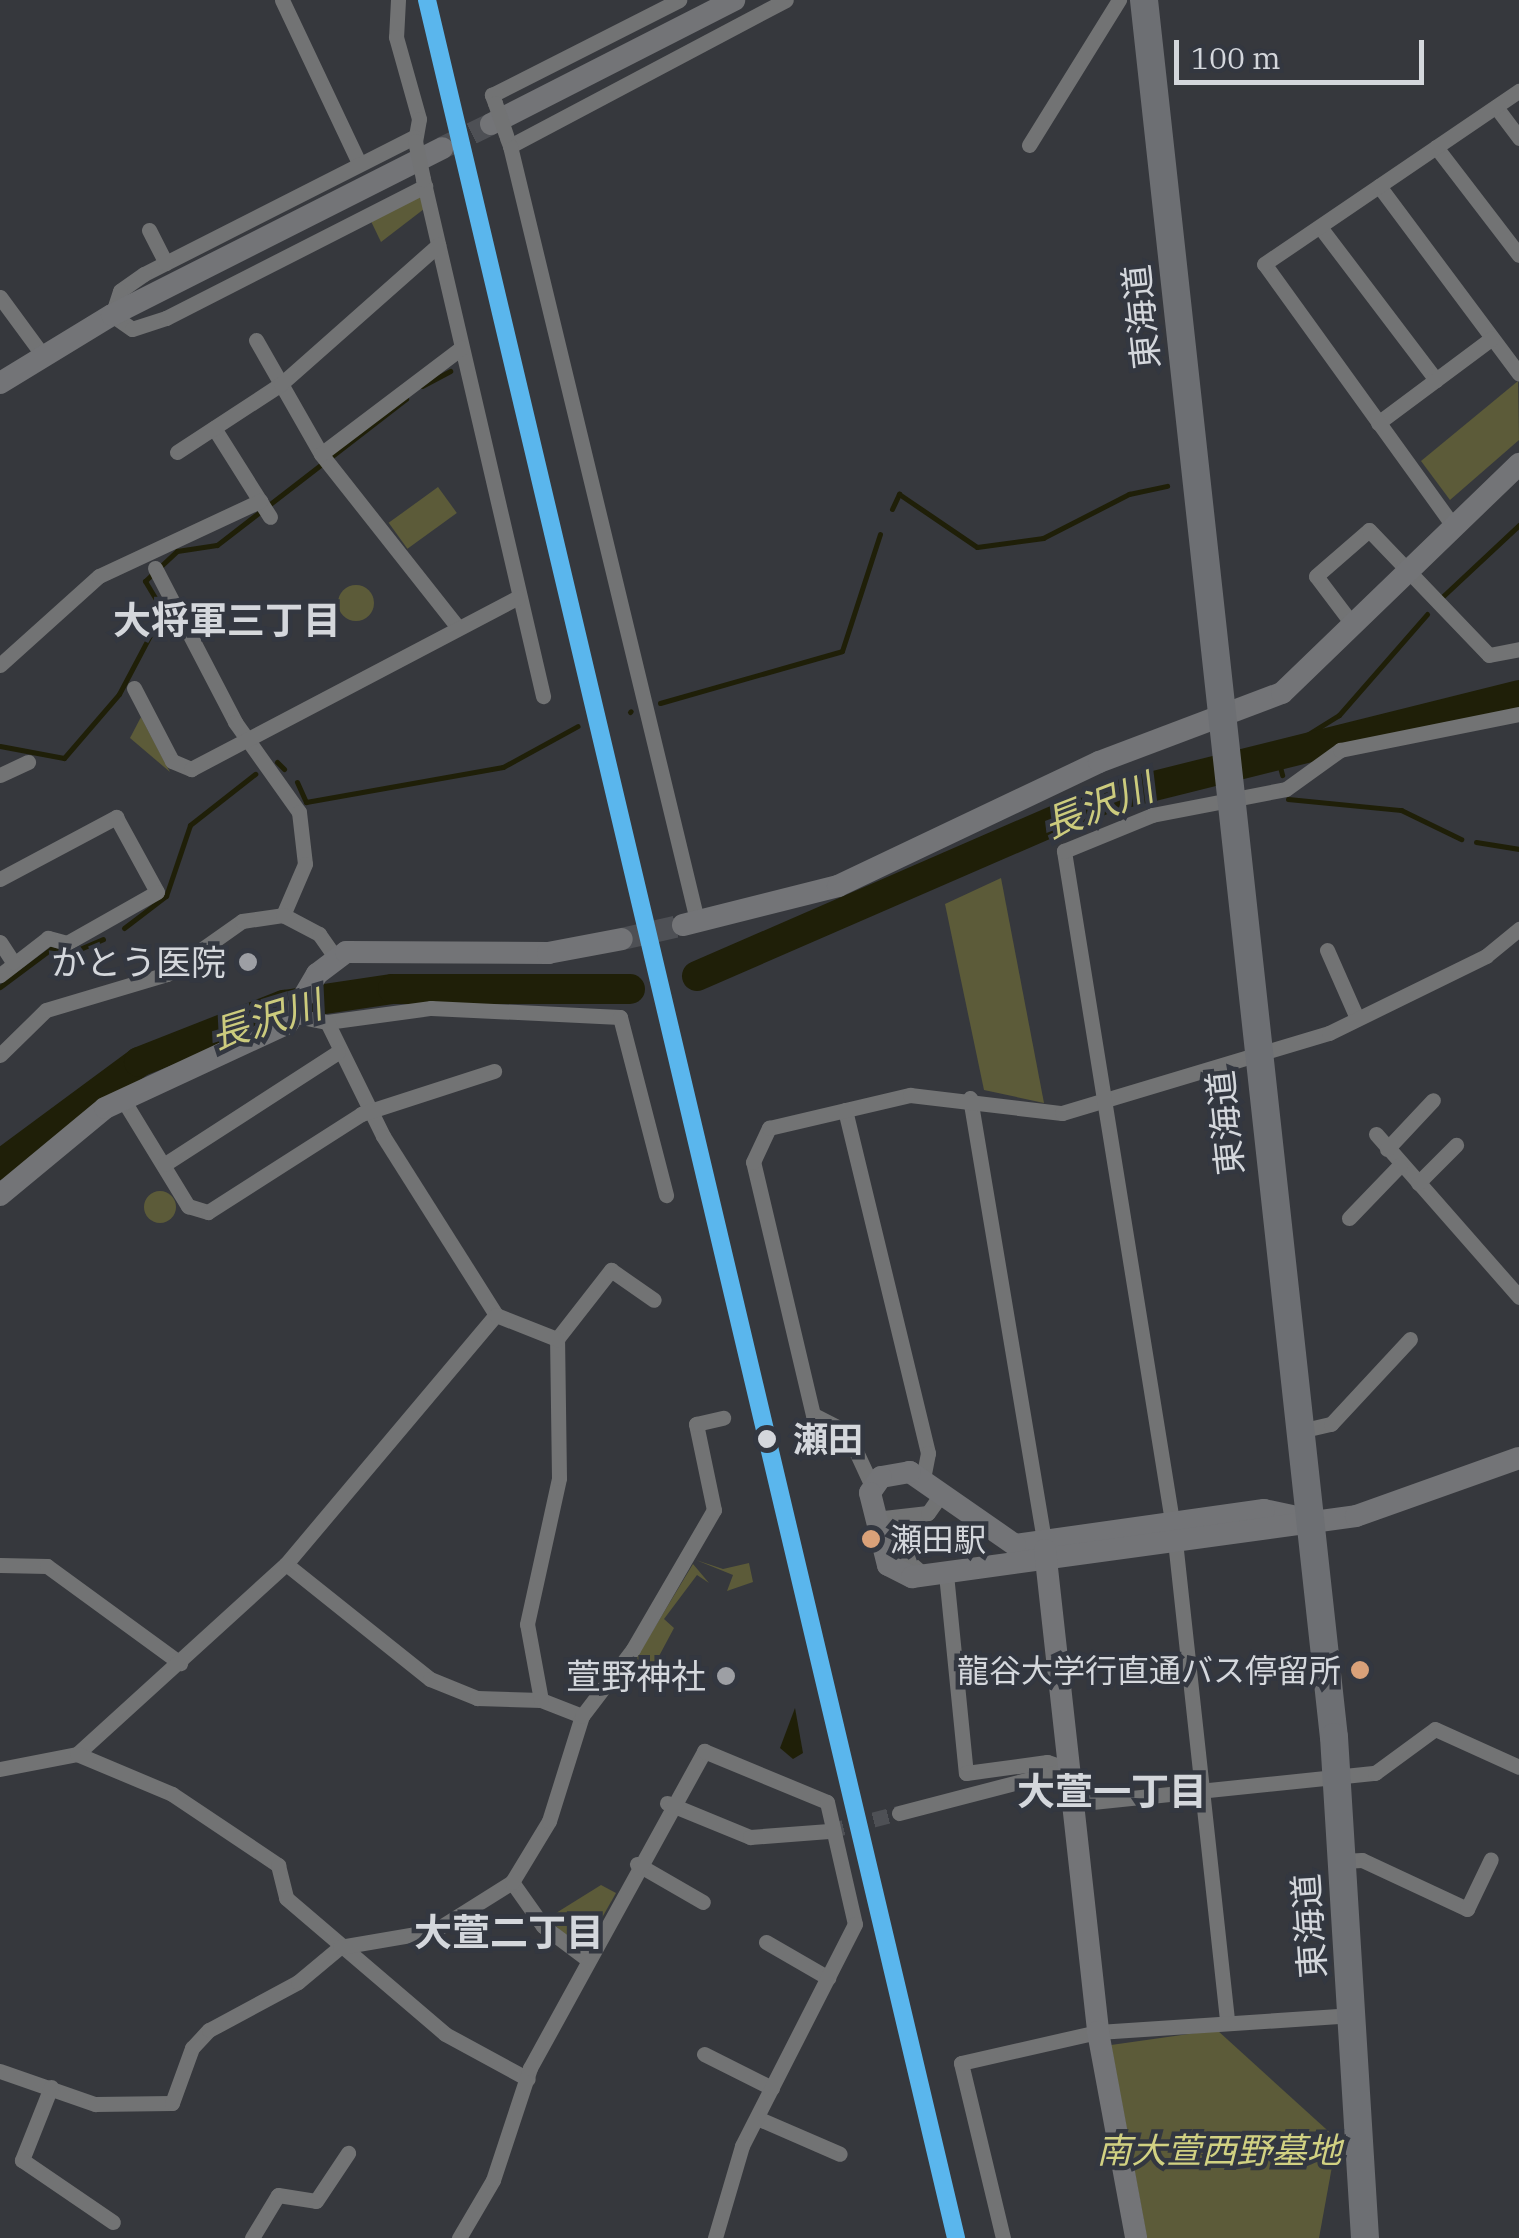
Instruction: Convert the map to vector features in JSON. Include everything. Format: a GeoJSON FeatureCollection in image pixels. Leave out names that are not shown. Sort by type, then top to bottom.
{"type":"FeatureCollection","features":[{"type":"Feature","properties":{"kind":"highway","name":"東海道"},"geometry":{"type":"LineString","coordinates":[[1144,0],[1226,788],[1336,1774],[1365,2238]]}},
{"type":"Feature","properties":{"kind":"street"},"geometry":{"type":"LineString","coordinates":[[282,0],[359,163]]}},
{"type":"Feature","properties":{"kind":"street"},"geometry":{"type":"LineString","coordinates":[[398,0],[396,37],[419,120],[414,139],[542,696]]}},
{"type":"Feature","properties":{"kind":"street"},"geometry":{"type":"LineString","coordinates":[[678,0],[492,95],[608,548],[690,923],[838,886],[1219,714],[1282,693],[1519,464]]}},
{"type":"Feature","properties":{"kind":"street"},"geometry":{"type":"LineString","coordinates":[[500,127],[734,0]]}},
{"type":"Feature","properties":{"kind":"street"},"geometry":{"type":"LineString","coordinates":[[500,127],[786,0]]}},
{"type":"Feature","properties":{"kind":"street"},"geometry":{"type":"LineString","coordinates":[[1029,145],[1119,0]]}},
{"type":"Feature","properties":{"kind":"street"},"geometry":{"type":"LineString","coordinates":[[1454,527],[1264,264],[1519,91]]}},
{"type":"Feature","properties":{"kind":"street"},"geometry":{"type":"LineString","coordinates":[[1496,107],[1519,138]]}},
{"type":"Feature","properties":{"kind":"street"},"geometry":{"type":"LineString","coordinates":[[112,316],[120,291],[166,263],[359,163],[414,139]]}},
{"type":"Feature","properties":{"kind":"street"},"geometry":{"type":"LineString","coordinates":[[1436,147],[1519,255]]}},
{"type":"Feature","properties":{"kind":"street"},"geometry":{"type":"LineString","coordinates":[[0,383],[112,316],[442,148]]}},
{"type":"Feature","properties":{"kind":"street"},"geometry":{"type":"LineString","coordinates":[[112,316],[132,329],[166,318],[424,182]]}},
{"type":"Feature","properties":{"kind":"street"},"geometry":{"type":"LineString","coordinates":[[1379,186],[1519,374]]}},
{"type":"Feature","properties":{"kind":"street"},"geometry":{"type":"LineString","coordinates":[[1320,226],[1436,380]]}},
{"type":"Feature","properties":{"kind":"street"},"geometry":{"type":"LineString","coordinates":[[149,230],[166,263]]}},
{"type":"Feature","properties":{"kind":"street"},"geometry":{"type":"LineString","coordinates":[[177,452],[281,384],[438,245]]}},
{"type":"Feature","properties":{"kind":"street"},"geometry":{"type":"LineString","coordinates":[[0,297],[44,357]]}},
{"type":"Feature","properties":{"kind":"street"},"geometry":{"type":"LineString","coordinates":[[1378,423],[1492,338]]}},
{"type":"Feature","properties":{"kind":"street"},"geometry":{"type":"LineString","coordinates":[[256,340],[322,454],[457,626]]}},
{"type":"Feature","properties":{"kind":"street"},"geometry":{"type":"LineString","coordinates":[[322,454],[461,348]]}},
{"type":"Feature","properties":{"kind":"street"},"geometry":{"type":"LineString","coordinates":[[0,665],[99,576],[264,507],[214,428]]}},
{"type":"Feature","properties":{"kind":"street"},"geometry":{"type":"LineString","coordinates":[[1353,625],[1316,576],[1370,530],[1406,573],[1489,655],[1519,649]]}},
{"type":"Feature","properties":{"kind":"street"},"geometry":{"type":"LineString","coordinates":[[158,574],[244,736],[303,824],[302,878],[282,915]]}},
{"type":"Feature","properties":{"kind":"street"},"geometry":{"type":"LineString","coordinates":[[134,688],[181,765],[191,769],[244,736],[518,597]]}},
{"type":"Feature","properties":{"kind":"street"},"geometry":{"type":"LineString","coordinates":[[1227,2022],[1174,1531],[1110,1099],[1064,851],[1226,788],[1286,789],[1340,750],[1519,714]]}},
{"type":"Feature","properties":{"kind":"street"},"geometry":{"type":"LineString","coordinates":[[0,775],[28,762]]}},
{"type":"Feature","properties":{"kind":"street"},"geometry":{"type":"LineString","coordinates":[[0,879],[116,817],[157,892],[144,906],[66,943],[48,938],[0,974]]}},
{"type":"Feature","properties":{"kind":"street"},"geometry":{"type":"LineString","coordinates":[[0,1056],[46,1010],[140,985],[230,926],[282,915],[319,934],[335,956]]}},
{"type":"Feature","properties":{"kind":"street"},"geometry":{"type":"LineString","coordinates":[[1519,928],[1486,956],[1358,1018],[1110,1099],[1046,1113],[970,1098],[910,1096],[769,1128],[753,1162],[813,1415],[847,1432],[872,1486],[875,1519],[894,1572],[937,1575],[1174,1531],[1310,1520],[1414,1500],[1519,1458]]}},
{"type":"Feature","properties":{"kind":"street"},"geometry":{"type":"LineString","coordinates":[[296,1016],[313,982],[335,956],[361,947],[548,952],[622,939]]}},
{"type":"Feature","properties":{"kind":"street"},"geometry":{"type":"LineString","coordinates":[[0,942],[13,962]]}},
{"type":"Feature","properties":{"kind":"street"},"geometry":{"type":"LineString","coordinates":[[1327,950],[1358,1018]]}},
{"type":"Feature","properties":{"kind":"street"},"geometry":{"type":"LineString","coordinates":[[0,1195],[122,1098],[296,1016],[328,1022],[431,1008],[620,1017],[666,1194]]}},
{"type":"Feature","properties":{"kind":"street"},"geometry":{"type":"LineString","coordinates":[[328,1022],[338,1052],[377,1110],[383,1136],[496,1315],[557,1340]]}},
{"type":"Feature","properties":{"kind":"street"},"geometry":{"type":"LineString","coordinates":[[165,1164],[338,1052]]}},
{"type":"Feature","properties":{"kind":"street"},"geometry":{"type":"LineString","coordinates":[[122,1098],[188,1206],[208,1212],[377,1110],[494,1070]]}},
{"type":"Feature","properties":{"kind":"street"},"geometry":{"type":"LineString","coordinates":[[970,1098],[1045,1552],[1098,2032],[1136,2238]]}},
{"type":"Feature","properties":{"kind":"street"},"geometry":{"type":"LineString","coordinates":[[1387,1149],[1433,1100]]}},
{"type":"Feature","properties":{"kind":"street"},"geometry":{"type":"LineString","coordinates":[[845,1110],[928,1452],[932,1486],[928,1513],[875,1519]]}},
{"type":"Feature","properties":{"kind":"street"},"geometry":{"type":"LineString","coordinates":[[1376,1134],[1519,1296]]}},
{"type":"Feature","properties":{"kind":"street"},"geometry":{"type":"LineString","coordinates":[[1418,1183],[1456,1145]]}},
{"type":"Feature","properties":{"kind":"street"},"geometry":{"type":"LineString","coordinates":[[1349,1218],[1400,1164]]}},
{"type":"Feature","properties":{"kind":"street"},"geometry":{"type":"LineString","coordinates":[[541,1700],[527,1624],[559,1478],[557,1340],[610,1270],[654,1300]]}},
{"type":"Feature","properties":{"kind":"street"},"geometry":{"type":"LineString","coordinates":[[0,1770],[77,1754],[180,1663],[286,1564],[496,1315]]}},
{"type":"Feature","properties":{"kind":"street"},"geometry":{"type":"LineString","coordinates":[[1300,1431],[1331,1424],[1410,1338]]}},
{"type":"Feature","properties":{"kind":"street"},"geometry":{"type":"LineString","coordinates":[[0,2071],[95,2104],[172,2104],[205,2032],[298,1982],[340,1947],[434,1931],[512,1882],[549,1821],[582,1716],[633,1650],[714,1510],[696,1424],[723,1418]]}},
{"type":"Feature","properties":{"kind":"street"},"geometry":{"type":"LineString","coordinates":[[872,1486],[903,1470],[932,1486],[1006,1543],[1045,1552]]}},
{"type":"Feature","properties":{"kind":"street"},"geometry":{"type":"LineString","coordinates":[[937,1575],[908,1562],[916,1539],[985,1528]]}},
{"type":"Feature","properties":{"kind":"street"},"geometry":{"type":"LineString","coordinates":[[286,1564],[430,1679],[488,1700],[541,1700],[582,1716]]}},
{"type":"Feature","properties":{"kind":"street"},"geometry":{"type":"LineString","coordinates":[[0,1565],[47,1566],[180,1663]]}},
{"type":"Feature","properties":{"kind":"street"},"geometry":{"type":"LineString","coordinates":[[937,1575],[966,1773],[1047,1762],[1068,1769]]}},
{"type":"Feature","properties":{"kind":"street"},"geometry":{"type":"LineString","coordinates":[[1073,1804],[1391,1767],[1413,1738],[1435,1729],[1519,1767]]}},
{"type":"Feature","properties":{"kind":"street"},"geometry":{"type":"LineString","coordinates":[[459,2238],[494,2180],[528,2079],[587,1959],[667,1803],[704,1750],[827,1802],[855,1924],[756,2118],[715,2238]]}},
{"type":"Feature","properties":{"kind":"street"},"geometry":{"type":"LineString","coordinates":[[77,1754],[172,1794],[278,1866],[286,1898],[340,1947],[445,2034],[528,2079]]}},
{"type":"Feature","properties":{"kind":"street"},"geometry":{"type":"LineString","coordinates":[[899,1814],[1068,1769]]}},
{"type":"Feature","properties":{"kind":"street"},"geometry":{"type":"LineString","coordinates":[[667,1803],[750,1838],[829,1831]]}},
{"type":"Feature","properties":{"kind":"street"},"geometry":{"type":"LineString","coordinates":[[1342,1862],[1362,1860],[1467,1909],[1491,1859]]}},
{"type":"Feature","properties":{"kind":"street"},"geometry":{"type":"LineString","coordinates":[[637,1864],[703,1902]]}},
{"type":"Feature","properties":{"kind":"street"},"geometry":{"type":"LineString","coordinates":[[512,1882],[544,1926],[587,1959]]}},
{"type":"Feature","properties":{"kind":"street"},"geometry":{"type":"LineString","coordinates":[[766,1942],[828,1978]]}},
{"type":"Feature","properties":{"kind":"street"},"geometry":{"type":"LineString","coordinates":[[1003,2238],[957,2070],[1098,2032],[1353,2016]]}},
{"type":"Feature","properties":{"kind":"street"},"geometry":{"type":"LineString","coordinates":[[704,2054],[772,2088]]}},
{"type":"Feature","properties":{"kind":"street"},"geometry":{"type":"LineString","coordinates":[[51,2087],[22,2160],[113,2222]]}},
{"type":"Feature","properties":{"kind":"street"},"geometry":{"type":"LineString","coordinates":[[756,2118],[840,2154]]}},
{"type":"Feature","properties":{"kind":"street"},"geometry":{"type":"LineString","coordinates":[[252,2238],[282,2191],[316,2201],[348,2153]]}},
{"type":"Feature","properties":{"kind":"green space"},"geometry":{"type":"Polygon","coordinates":[[[419,192],[424,209],[381,242],[368,215],[419,192]]]}},
{"type":"Feature","properties":{"kind":"green space"},"geometry":{"type":"Polygon","coordinates":[[[1518,381],[1519,440],[1450,500],[1421,461],[1518,381]]]}},
{"type":"Feature","properties":{"kind":"green space"},"geometry":{"type":"Polygon","coordinates":[[[438,487],[457,513],[407,549],[389,523],[438,487]]]}},
{"type":"Feature","properties":{"kind":"green space"},"geometry":{"type":"Polygon","coordinates":[[[356,585],[368,591],[374,603],[368,615],[356,621],[344,615],[338,603],[344,591],[356,585]]]}},
{"type":"Feature","properties":{"kind":"green space"},"geometry":{"type":"Polygon","coordinates":[[[141,717],[170,772],[130,738],[141,717]]]}},
{"type":"Feature","properties":{"kind":"green space"},"geometry":{"type":"Polygon","coordinates":[[[1001,878],[1044,1103],[984,1090],[945,904],[1001,878]]]}},
{"type":"Feature","properties":{"kind":"green space"},"geometry":{"type":"Polygon","coordinates":[[[160,1191],[171,1196],[176,1207],[171,1218],[160,1223],[149,1218],[144,1207],[149,1196],[160,1191]]]}},
{"type":"Feature","properties":{"kind":"green space"},"geometry":{"type":"Polygon","coordinates":[[[696,1560],[723,1569],[749,1563],[753,1582],[727,1591],[733,1575],[696,1560]]]}},
{"type":"Feature","properties":{"kind":"green space"},"geometry":{"type":"Polygon","coordinates":[[[693,1564],[709,1583],[697,1575],[664,1619],[674,1628],[651,1671],[635,1660],[693,1564]]]}},
{"type":"Feature","properties":{"kind":"green space"},"geometry":{"type":"Polygon","coordinates":[[[601,1885],[616,1893],[586,1946],[575,1945],[548,1918],[601,1885]]]}},
{"type":"Feature","properties":{"kind":"green space","name":"南大萱西野墓地"},"geometry":{"type":"Polygon","coordinates":[[[1217,2030],[1337,2139],[1319,2238],[1147,2238],[1111,2045],[1217,2030]]]}},
{"type":"Feature","properties":{"kind":"shaded area"},"geometry":{"type":"Polygon","coordinates":[[[795,1708],[803,1753],[793,1759],[780,1748],[795,1708]]]}},
{"type":"Feature","properties":{"kind":"waterway"},"geometry":{"type":"LineString","coordinates":[[422,386],[450,371]]}},
{"type":"Feature","properties":{"kind":"waterway"},"geometry":{"type":"LineString","coordinates":[[0,746],[64,758],[119,694],[163,611],[145,581],[177,551],[217,545],[406,399]]}},
{"type":"Feature","properties":{"kind":"waterway"},"geometry":{"type":"LineString","coordinates":[[892,509],[899,494],[977,547],[1043,538],[1129,494],[1167,486]]}},
{"type":"Feature","properties":{"kind":"waterway"},"geometry":{"type":"LineString","coordinates":[[1441,598],[1519,525]]}},
{"type":"Feature","properties":{"kind":"waterway"},"geometry":{"type":"LineString","coordinates":[[660,703],[842,651],[880,534]]}},
{"type":"Feature","properties":{"kind":"waterway"},"geometry":{"type":"LineString","coordinates":[[1281,751],[1339,715],[1427,614]]}},
{"type":"Feature","properties":{"kind":"waterway","name":"長沢川"},"geometry":{"type":"LineString","coordinates":[[697,976],[1106,798],[1519,695]]}},
{"type":"Feature","properties":{"kind":"waterway"},"geometry":{"type":"LineString","coordinates":[[297,782],[306,802],[503,767],[578,726]]}},
{"type":"Feature","properties":{"kind":"waterway"},"geometry":{"type":"LineString","coordinates":[[1276,752],[1282,775]]}},
{"type":"Feature","properties":{"kind":"waterway"},"geometry":{"type":"LineString","coordinates":[[277,762],[284,769]]}},
{"type":"Feature","properties":{"kind":"waterway"},"geometry":{"type":"LineString","coordinates":[[124,928],[166,896],[190,825],[255,774]]}},
{"type":"Feature","properties":{"kind":"waterway"},"geometry":{"type":"LineString","coordinates":[[1288,799],[1401,810],[1461,839]]}},
{"type":"Feature","properties":{"kind":"waterway"},"geometry":{"type":"LineString","coordinates":[[1476,842],[1519,849]]}},
{"type":"Feature","properties":{"kind":"waterway"},"geometry":{"type":"LineString","coordinates":[[0,987],[51,949],[68,954],[103,939]]}},
{"type":"Feature","properties":{"kind":"waterway","name":"長沢川"},"geometry":{"type":"LineString","coordinates":[[0,1165],[139,1062],[284,1005],[393,989],[630,989]]}},
{"type":"Feature","properties":{"kind":"tunnel"},"geometry":{"type":"LineString","coordinates":[[442,148],[491,124]]}},
{"type":"Feature","properties":{"kind":"tunnel"},"geometry":{"type":"LineString","coordinates":[[622,939],[683,925]]}},
{"type":"Feature","properties":{"kind":"tunnel"},"geometry":{"type":"LineString","coordinates":[[829,1831],[899,1813]]}},
{"type":"Feature","properties":{"kind":"transit line"},"geometry":{"type":"LineString","coordinates":[[427,0],[956,2238]]}},
{"type":"Feature","properties":{"kind":"place","name":"かとう医院"},"geometry":{"type":"Point","coordinates":[248,962]}},
{"type":"Feature","properties":{"kind":"place","name":"瀬田"},"geometry":{"type":"Point","coordinates":[767,1439]}},
{"type":"Feature","properties":{"kind":"place","name":"瀬田駅"},"geometry":{"type":"Point","coordinates":[871,1539]}},
{"type":"Feature","properties":{"kind":"place","name":"龍谷大学行直通バス停留所"},"geometry":{"type":"Point","coordinates":[1360,1670]}},
{"type":"Feature","properties":{"kind":"place","name":"萱野神社"},"geometry":{"type":"Point","coordinates":[726,1676]}},
{"type":"Feature","properties":{"kind":"district","name":"大将軍三丁目"},"geometry":{"type":"Point","coordinates":[227,620]}},
{"type":"Feature","properties":{"kind":"district","name":"大萱一丁目"},"geometry":{"type":"Point","coordinates":[1112,1791]}},
{"type":"Feature","properties":{"kind":"district","name":"大萱二丁目"},"geometry":{"type":"Point","coordinates":[509,1932]}}]}
